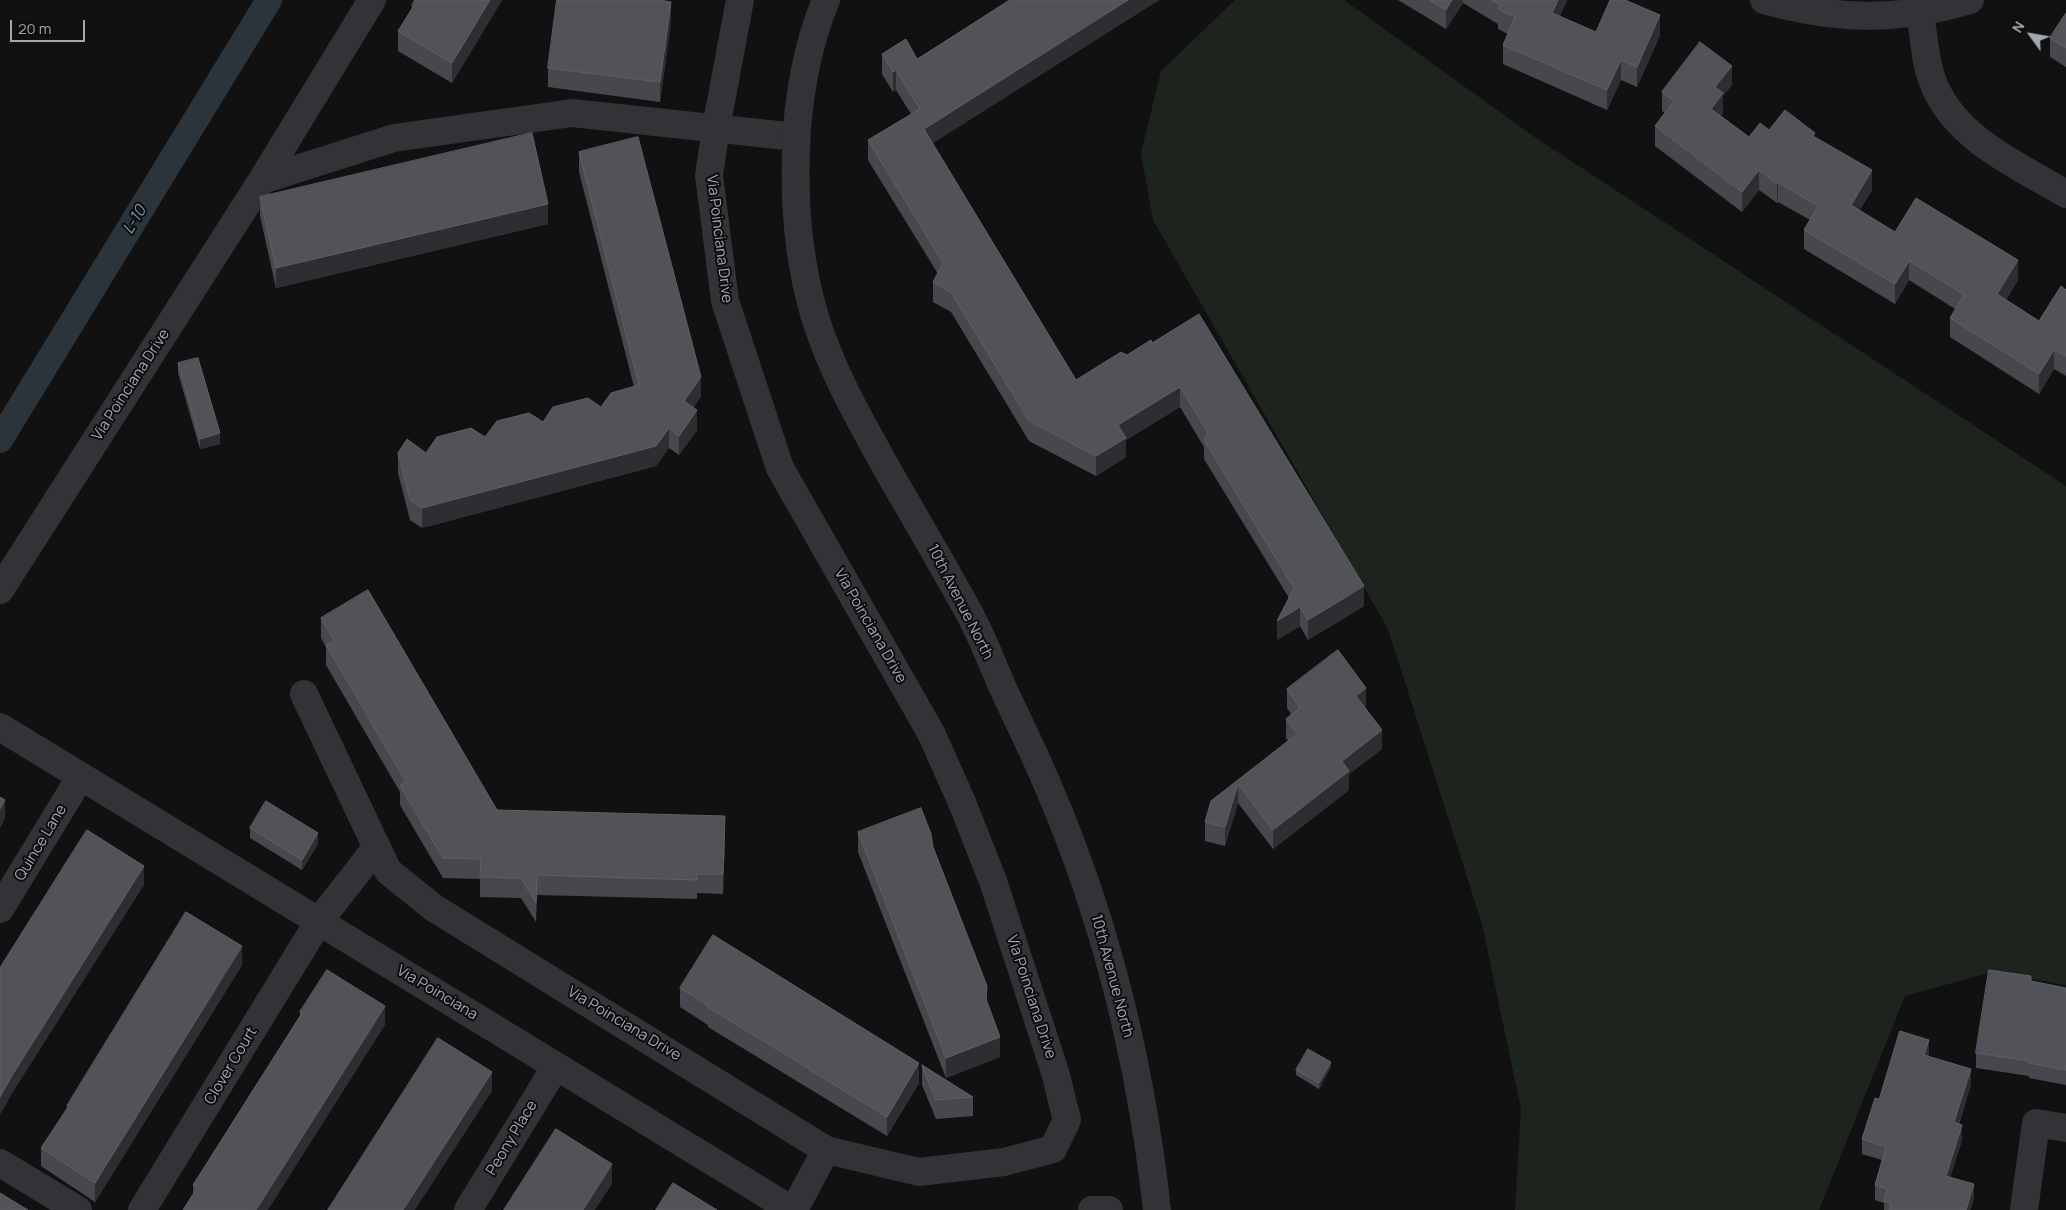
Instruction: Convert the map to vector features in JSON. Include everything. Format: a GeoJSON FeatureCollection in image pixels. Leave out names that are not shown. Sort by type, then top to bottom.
{"type":"FeatureCollection","features":[{"type":"Feature","properties":{"kind":"street","name":"Via Poinciana Drive"},"geometry":{"type":"LineString","coordinates":[[0,590],[262,180],[372,0]]}},
{"type":"Feature","properties":{"kind":"street","name":"Via Poinciana Drive"},"geometry":{"type":"LineString","coordinates":[[304,694],[388,871],[434,908],[826,1150],[919,1172],[1004,1162],[1053,1149],[1067,1120],[1053,1063],[993,881],[931,733],[780,468],[725,301],[709,175],[740,0]]}},
{"type":"Feature","properties":{"kind":"street","name":"10th Avenue North"},"geometry":{"type":"LineString","coordinates":[[826,0],[806,65],[796,137],[795,205],[801,258],[815,317],[836,373],[853,409],[970,614],[1049,788],[1085,882],[1110,966],[1131,1049],[1145,1119],[1157,1210]]}},
{"type":"Feature","properties":{"kind":"street"},"geometry":{"type":"LineString","coordinates":[[1764,0],[1797,9],[1840,16],[1885,16],[1920,12],[1970,0]]}},
{"type":"Feature","properties":{"kind":"street"},"geometry":{"type":"LineString","coordinates":[[1920,12],[1934,86],[1943,104],[1955,120],[1968,134],[2066,194]]}},
{"type":"Feature","properties":{"kind":"street"},"geometry":{"type":"LineString","coordinates":[[262,180],[394,138],[572,113],[796,137]]}},
{"type":"Feature","properties":{"kind":"street"},"geometry":{"type":"LineString","coordinates":[[0,727],[81,776]]}},
{"type":"Feature","properties":{"kind":"street","name":"Quince Lane"},"geometry":{"type":"LineString","coordinates":[[0,909],[81,776]]}},
{"type":"Feature","properties":{"kind":"street","name":"Via Poinciana"},"geometry":{"type":"LineString","coordinates":[[81,776],[793,1210]]}},
{"type":"Feature","properties":{"kind":"street"},"geometry":{"type":"LineString","coordinates":[[319,921],[377,847]]}},
{"type":"Feature","properties":{"kind":"street","name":"Clover Court"},"geometry":{"type":"LineString","coordinates":[[142,1210],[319,921]]}},
{"type":"Feature","properties":{"kind":"street","name":"Peony Place"},"geometry":{"type":"LineString","coordinates":[[468,1210],[556,1066]]}},
{"type":"Feature","properties":{"kind":"street"},"geometry":{"type":"LineString","coordinates":[[2024,1210],[2036,1124],[2066,1128]]}},
{"type":"Feature","properties":{"kind":"street"},"geometry":{"type":"LineString","coordinates":[[793,1210],[826,1150]]}},
{"type":"Feature","properties":{"kind":"street"},"geometry":{"type":"LineString","coordinates":[[0,1163],[78,1210]]}},
{"type":"Feature","properties":{"kind":"street"},"geometry":{"type":"LineString","coordinates":[[1092,1210],[1109,1210]]}},
{"type":"Feature","properties":{"kind":"shaded area"},"geometry":{"type":"Polygon","coordinates":[[[1235,0],[1344,0],[1536,138],[2066,486],[2066,985],[1992,972],[1905,996],[1819,1210],[1515,1210],[1521,1109],[1482,924],[1388,629],[1153,220],[1141,153],[1161,71],[1235,0]]]}},
{"type":"Feature","properties":{"kind":"building"},"geometry":{"type":"Polygon","coordinates":[[[415,0],[490,0],[452,63],[398,31],[413,7],[415,0]]]}},
{"type":"Feature","properties":{"kind":"building"},"geometry":{"type":"Polygon","coordinates":[[[557,0],[659,0],[671,2],[660,82],[548,68],[557,0]]]}},
{"type":"Feature","properties":{"kind":"building"},"geometry":{"type":"Polygon","coordinates":[[[1010,0],[1128,0],[924,129],[1076,380],[1121,352],[1127,355],[1151,340],[1152,343],[1199,314],[1364,586],[1308,620],[1300,607],[1277,621],[1294,588],[1204,440],[1208,433],[1180,387],[1118,425],[1126,438],[1096,456],[1029,421],[951,292],[933,282],[943,263],[868,140],[920,109],[896,70],[893,72],[882,54],[906,39],[917,59],[1010,0]]]}},
{"type":"Feature","properties":{"kind":"building"},"geometry":{"type":"Polygon","coordinates":[[[1430,0],[1452,0],[1446,10],[1430,0]]]}},
{"type":"Feature","properties":{"kind":"building"},"geometry":{"type":"Polygon","coordinates":[[[1491,0],[1558,0],[1552,13],[1596,32],[1610,0],[1625,0],[1660,15],[1637,67],[1621,60],[1607,90],[1503,45],[1515,17],[1498,9],[1500,5],[1491,0]]]}},
{"type":"Feature","properties":{"kind":"building"},"geometry":{"type":"Polygon","coordinates":[[[2066,13],[2066,48],[2050,38],[2066,13]]]}},
{"type":"Feature","properties":{"kind":"building"},"geometry":{"type":"Polygon","coordinates":[[[1700,42],[1732,66],[1715,87],[1723,93],[1711,109],[1749,137],[1760,123],[1769,130],[1785,110],[1815,133],[1813,136],[1872,170],[1851,205],[1895,232],[1916,198],[2018,260],[1997,294],[2039,321],[2061,286],[2066,290],[2066,356],[2054,350],[2039,374],[1950,318],[1964,295],[1944,282],[1909,261],[1895,284],[1804,230],[1818,206],[1778,182],[1777,184],[1759,170],[1742,192],[1655,126],[1674,101],[1662,92],[1700,42]]]}},
{"type":"Feature","properties":{"kind":"building"},"geometry":{"type":"Polygon","coordinates":[[[532,133],[548,204],[276,268],[260,197],[532,133]]]}},
{"type":"Feature","properties":{"kind":"building"},"geometry":{"type":"Polygon","coordinates":[[[638,137],[701,377],[684,401],[697,410],[679,436],[669,428],[656,446],[422,508],[410,500],[398,453],[407,439],[426,453],[437,437],[471,428],[485,437],[497,421],[529,413],[543,422],[553,407],[588,398],[601,407],[611,393],[639,385],[579,152],[638,137]]]}},
{"type":"Feature","properties":{"kind":"building"},"geometry":{"type":"Polygon","coordinates":[[[198,358],[220,433],[200,439],[178,363],[198,358]]]}},
{"type":"Feature","properties":{"kind":"building"},"geometry":{"type":"Polygon","coordinates":[[[368,590],[497,810],[725,816],[723,874],[697,874],[697,880],[537,875],[536,903],[521,878],[480,877],[481,859],[443,858],[400,786],[406,782],[326,645],[334,641],[321,618],[368,590]]]}},
{"type":"Feature","properties":{"kind":"building"},"geometry":{"type":"Polygon","coordinates":[[[1338,650],[1366,688],[1356,696],[1382,730],[1342,761],[1349,771],[1273,830],[1238,784],[1225,827],[1205,822],[1211,801],[1297,734],[1286,719],[1300,708],[1287,689],[1338,650]]]}},
{"type":"Feature","properties":{"kind":"building"},"geometry":{"type":"Polygon","coordinates":[[[0,797],[5,800],[0,809],[0,797]]]}},
{"type":"Feature","properties":{"kind":"building"},"geometry":{"type":"Polygon","coordinates":[[[266,801],[318,833],[302,860],[250,828],[266,801]]]}},
{"type":"Feature","properties":{"kind":"building"},"geometry":{"type":"Polygon","coordinates":[[[921,808],[931,834],[933,847],[987,986],[986,999],[1000,1037],[946,1058],[858,832],[921,808]]]}},
{"type":"Feature","properties":{"kind":"building"},"geometry":{"type":"Polygon","coordinates":[[[87,830],[144,866],[0,1097],[0,968],[87,830]]]}},
{"type":"Feature","properties":{"kind":"building"},"geometry":{"type":"Polygon","coordinates":[[[186,912],[242,946],[95,1183],[41,1148],[68,1107],[186,912]]]}},
{"type":"Feature","properties":{"kind":"building"},"geometry":{"type":"Polygon","coordinates":[[[713,935],[919,1063],[887,1117],[680,988],[713,935]]]}},
{"type":"Feature","properties":{"kind":"building"},"geometry":{"type":"Polygon","coordinates":[[[327,970],[385,1006],[256,1210],[183,1210],[197,1188],[193,1185],[302,1013],[300,1012],[327,970]]]}},
{"type":"Feature","properties":{"kind":"building"},"geometry":{"type":"Polygon","coordinates":[[[1989,970],[2031,976],[2031,981],[2066,988],[2066,1070],[2029,1063],[2029,1061],[1976,1053],[1989,970]]]}},
{"type":"Feature","properties":{"kind":"building"},"geometry":{"type":"Polygon","coordinates":[[[1900,1031],[1929,1040],[1924,1055],[1971,1069],[1954,1122],[1962,1125],[1946,1176],[1974,1184],[1966,1210],[1889,1210],[1891,1203],[1884,1201],[1887,1189],[1875,1185],[1886,1147],[1862,1139],[1875,1098],[1879,1099],[1900,1031]]]}},
{"type":"Feature","properties":{"kind":"building"},"geometry":{"type":"Polygon","coordinates":[[[438,1038],[492,1072],[403,1210],[328,1210],[438,1038]]]}},
{"type":"Feature","properties":{"kind":"building"},"geometry":{"type":"Polygon","coordinates":[[[1308,1049],[1331,1062],[1319,1083],[1296,1070],[1308,1049]]]}},
{"type":"Feature","properties":{"kind":"building"},"geometry":{"type":"Polygon","coordinates":[[[922,1065],[973,1097],[936,1100],[922,1065]]]}},
{"type":"Feature","properties":{"kind":"building"},"geometry":{"type":"Polygon","coordinates":[[[556,1129],[612,1164],[583,1210],[504,1210],[556,1129]]]}},
{"type":"Feature","properties":{"kind":"building"},"geometry":{"type":"Polygon","coordinates":[[[673,1183],[717,1210],[656,1210],[673,1183]]]}},
{"type":"Feature","properties":{"kind":"building"},"geometry":{"type":"Polygon","coordinates":[[[0,1193],[28,1210],[0,1210],[0,1193]]]}},
{"type":"Feature","properties":{"kind":"waterway","name":"L-10"},"geometry":{"type":"LineString","coordinates":[[0,440],[269,0]]}}]}
